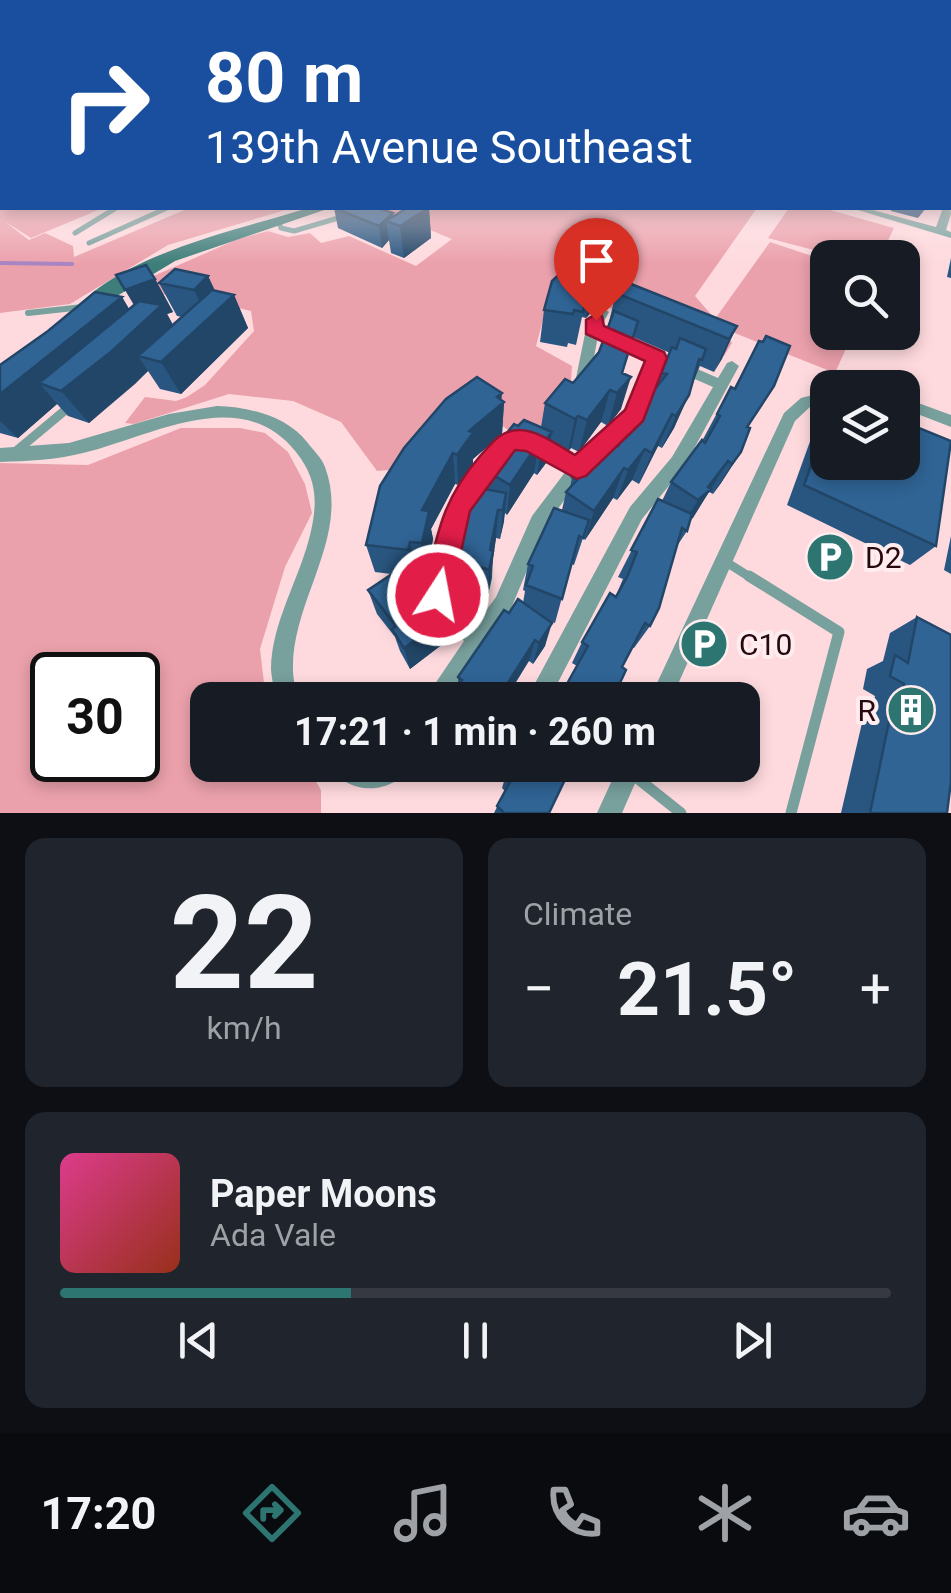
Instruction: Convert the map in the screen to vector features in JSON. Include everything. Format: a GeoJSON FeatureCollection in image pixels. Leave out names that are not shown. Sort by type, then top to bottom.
{"type":"FeatureCollection","features":[{"type":"Feature","properties":{"kind":"street"},"geometry":{"type":"LineString","coordinates":[[62,330],[133,276],[184,250],[315,210]]}},
{"type":"Feature","properties":{"kind":"street"},"geometry":{"type":"LineString","coordinates":[[870,210],[945,233]]}},
{"type":"Feature","properties":{"kind":"street"},"geometry":{"type":"LineString","coordinates":[[583,378],[593,329],[603,312]]}},
{"type":"Feature","properties":{"kind":"street"},"geometry":{"type":"LineString","coordinates":[[593,329],[721,385]]}},
{"type":"Feature","properties":{"kind":"street"},"geometry":{"type":"LineString","coordinates":[[448,682],[503,604],[538,522],[577,469],[635,414],[656,358]]}},
{"type":"Feature","properties":{"kind":"street"},"geometry":{"type":"LineString","coordinates":[[546,682],[636,513],[678,462],[732,366]]}},
{"type":"Feature","properties":{"kind":"street"},"geometry":{"type":"LineString","coordinates":[[668,682],[789,418],[810,401]]}},
{"type":"Feature","properties":{"kind":"street"},"geometry":{"type":"LineString","coordinates":[[920,409],[951,421]]}},
{"type":"Feature","properties":{"kind":"street"},"geometry":{"type":"LineString","coordinates":[[6,455],[73,450],[169,420],[219,412],[261,418],[301,444],[318,469],[324,502],[318,538],[282,657],[282,682]]}},
{"type":"Feature","properties":{"kind":"street"},"geometry":{"type":"LineString","coordinates":[[476,638],[453,617],[438,595],[457,509],[473,482],[506,443],[518,440],[532,443],[577,469]]}},
{"type":"Feature","properties":{"kind":"street"},"geometry":{"type":"LineString","coordinates":[[609,813],[623,782]]}},
{"type":"Feature","properties":{"kind":"lane"},"geometry":{"type":"LineString","coordinates":[[75,232],[113,210]]}},
{"type":"Feature","properties":{"kind":"lane"},"geometry":{"type":"LineString","coordinates":[[89,243],[162,210]]}},
{"type":"Feature","properties":{"kind":"lane"},"geometry":{"type":"LineString","coordinates":[[278,220],[281,228],[294,231],[356,213]]}},
{"type":"Feature","properties":{"kind":"lane"},"geometry":{"type":"LineString","coordinates":[[28,314],[90,306]]}},
{"type":"Feature","properties":{"kind":"lane"},"geometry":{"type":"LineString","coordinates":[[6,455],[76,400]]}},
{"type":"Feature","properties":{"kind":"lane"},"geometry":{"type":"LineString","coordinates":[[723,560],[839,632],[791,813]]}},
{"type":"Feature","properties":{"kind":"lane"},"geometry":{"type":"LineString","coordinates":[[646,782],[680,813]]}},
{"type":"Feature","properties":{"kind":"shaded area"},"geometry":{"type":"Polygon","coordinates":[[[0,210],[98,210],[31,238],[4,221],[29,240],[45,233],[73,246],[74,257],[184,210],[285,210],[168,245],[70,304],[0,313],[0,210]]]}},
{"type":"Feature","properties":{"kind":"shaded area"},"geometry":{"type":"Polygon","coordinates":[[[382,210],[756,210],[695,296],[715,319],[770,242],[810,255],[810,350],[845,350],[836,370],[827,370],[722,328],[732,343],[724,356],[567,290],[545,312],[536,346],[572,366],[570,398],[535,433],[508,430],[473,405],[402,469],[377,471],[341,422],[293,401],[229,394],[134,424],[125,423],[145,397],[176,401],[205,385],[254,331],[251,311],[187,296],[149,294],[149,278],[238,239],[268,231],[288,237],[310,233],[321,243],[349,236],[416,266],[452,239],[382,210]]]}},
{"type":"Feature","properties":{"kind":"shaded area"},"geometry":{"type":"Polygon","coordinates":[[[788,210],[830,210],[894,228],[888,240],[810,240],[810,249],[768,238],[788,210]]]}},
{"type":"Feature","properties":{"kind":"shaded area"},"geometry":{"type":"Polygon","coordinates":[[[181,428],[240,428],[265,433],[288,452],[305,484],[312,513],[285,567],[260,649],[264,682],[190,682],[190,782],[316,782],[321,790],[321,813],[0,813],[0,463],[88,465],[181,428]]]}},
{"type":"Feature","properties":{"kind":"building"},"geometry":{"type":"Polygon","coordinates":[[[339,210],[393,213],[379,226],[339,210]]]}},
{"type":"Feature","properties":{"kind":"building"},"geometry":{"type":"Polygon","coordinates":[[[404,210],[425,210],[400,226],[386,221],[404,210]]]}},
{"type":"Feature","properties":{"kind":"building"},"geometry":{"type":"Polygon","coordinates":[[[573,262],[601,276],[588,284],[583,312],[544,310],[552,281],[573,262]]]}},
{"type":"Feature","properties":{"kind":"building"},"geometry":{"type":"Polygon","coordinates":[[[146,265],[155,279],[125,290],[116,275],[146,265]]]}},
{"type":"Feature","properties":{"kind":"building"},"geometry":{"type":"Polygon","coordinates":[[[175,269],[208,276],[194,290],[159,283],[175,269]]]}},
{"type":"Feature","properties":{"kind":"building"},"geometry":{"type":"Polygon","coordinates":[[[626,282],[737,326],[729,339],[616,293],[626,282]]]}},
{"type":"Feature","properties":{"kind":"building"},"geometry":{"type":"Polygon","coordinates":[[[212,290],[234,295],[161,362],[138,356],[212,290]]]}},
{"type":"Feature","properties":{"kind":"building"},"geometry":{"type":"Polygon","coordinates":[[[95,292],[122,297],[0,394],[0,365],[95,292]]]}},
{"type":"Feature","properties":{"kind":"building"},"geometry":{"type":"Polygon","coordinates":[[[139,301],[162,305],[61,391],[39,383],[139,301]]]}},
{"type":"Feature","properties":{"kind":"building"},"geometry":{"type":"Polygon","coordinates":[[[614,311],[638,321],[622,373],[631,377],[617,393],[610,390],[587,420],[578,416],[575,419],[545,403],[565,379],[573,383],[599,352],[614,311]]]}},
{"type":"Feature","properties":{"kind":"building"},"geometry":{"type":"Polygon","coordinates":[[[766,336],[790,346],[774,386],[747,427],[750,428],[741,452],[732,464],[728,461],[708,487],[711,489],[698,500],[671,482],[702,440],[705,443],[731,387],[735,389],[759,341],[763,342],[766,336]]]}},
{"type":"Feature","properties":{"kind":"building"},"geometry":{"type":"Polygon","coordinates":[[[680,338],[706,349],[702,360],[699,359],[689,395],[676,416],[672,414],[652,453],[645,449],[628,470],[624,468],[594,511],[566,492],[577,480],[572,477],[598,447],[602,449],[610,441],[618,446],[631,427],[626,425],[667,374],[661,373],[680,338]]]}},
{"type":"Feature","properties":{"kind":"building"},"geometry":{"type":"Polygon","coordinates":[[[477,377],[502,393],[497,397],[504,402],[469,431],[473,433],[457,455],[453,453],[422,510],[429,511],[422,543],[410,542],[408,550],[366,545],[380,486],[404,448],[446,399],[477,377]]]}},
{"type":"Feature","properties":{"kind":"building"},"geometry":{"type":"Polygon","coordinates":[[[524,420],[552,432],[542,444],[539,442],[510,485],[483,469],[493,457],[489,455],[514,424],[518,426],[524,420]]]}},
{"type":"Feature","properties":{"kind":"building"},"geometry":{"type":"Polygon","coordinates":[[[920,428],[951,441],[936,546],[804,485],[810,468],[810,480],[920,480],[920,428]]]}},
{"type":"Feature","properties":{"kind":"building"},"geometry":{"type":"Polygon","coordinates":[[[473,487],[506,493],[503,510],[498,510],[489,570],[475,565],[473,569],[453,565],[458,545],[453,544],[465,499],[470,499],[473,487]]]}},
{"type":"Feature","properties":{"kind":"building"},"geometry":{"type":"Polygon","coordinates":[[[658,499],[692,514],[687,531],[682,528],[659,608],[650,626],[645,623],[622,667],[626,670],[620,682],[568,682],[588,646],[582,642],[610,593],[616,597],[628,575],[637,552],[631,550],[658,499]]]}},
{"type":"Feature","properties":{"kind":"building"},"geometry":{"type":"Polygon","coordinates":[[[554,508],[589,520],[583,538],[579,536],[562,599],[526,585],[533,566],[528,564],[554,508]]]}},
{"type":"Feature","properties":{"kind":"building"},"geometry":{"type":"Polygon","coordinates":[[[404,566],[441,621],[404,648],[392,629],[396,626],[368,590],[404,566]]]}},
{"type":"Feature","properties":{"kind":"building"},"geometry":{"type":"Polygon","coordinates":[[[518,599],[552,623],[539,643],[535,640],[508,682],[461,682],[458,677],[504,610],[509,613],[518,599]]]}},
{"type":"Feature","properties":{"kind":"building","name":"R"},"geometry":{"type":"Polygon","coordinates":[[[917,617],[951,635],[951,781],[947,813],[870,813],[891,712],[897,716],[904,684],[890,676],[895,655],[908,663],[917,617]]]}},
{"type":"Feature","properties":{"kind":"building"},"geometry":{"type":"Polygon","coordinates":[[[510,782],[564,782],[549,813],[504,813],[497,806],[510,782]]]}},
{"type":"Feature","properties":{"kind":"waterway"},"geometry":{"type":"LineString","coordinates":[[0,263],[72,264]]}},
{"type":"Feature","properties":{"kind":"place","name":"D2"},"geometry":{"type":"Point","coordinates":[830,557]}},
{"type":"Feature","properties":{"kind":"place","name":"C10"},"geometry":{"type":"Point","coordinates":[704,644]}},
{"type":"Feature","properties":{"kind":"place","name":"R"},"geometry":{"type":"Point","coordinates":[911,710]}},
{"type":"Feature","properties":{"kind":"route"},"geometry":{"type":"LineString","coordinates":[[438,595],[457,509],[473,482],[506,443],[532,443],[577,469],[635,414],[656,358],[593,329],[596,320]]}}]}
